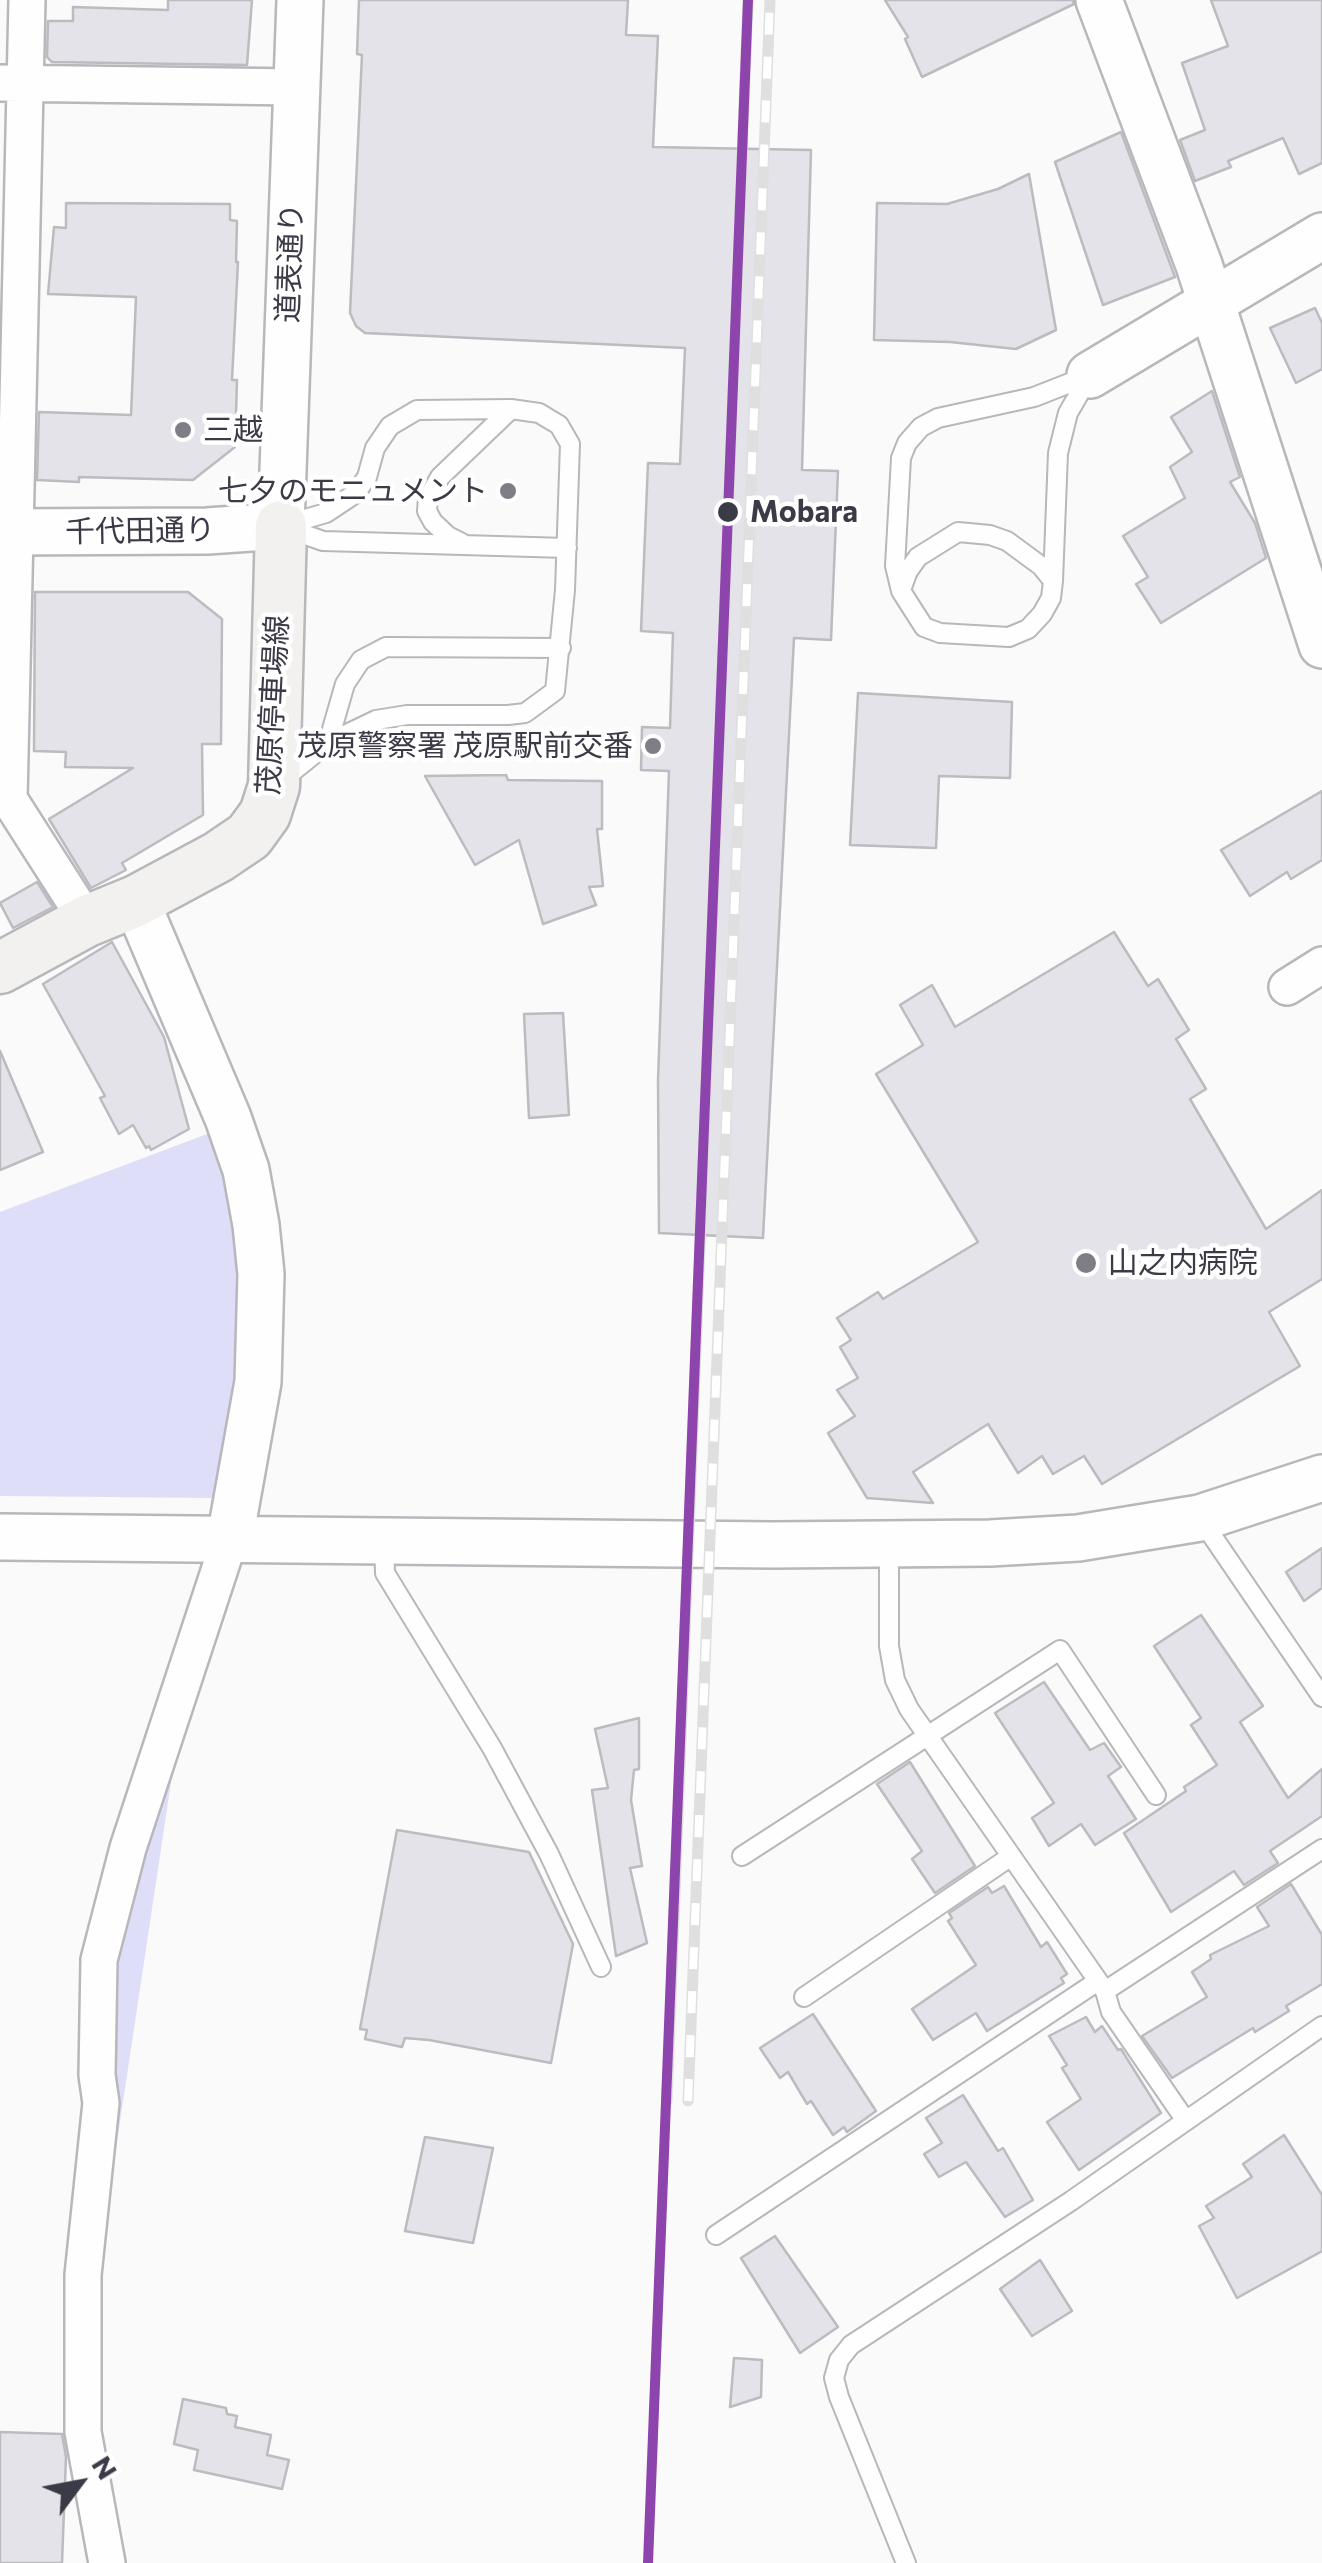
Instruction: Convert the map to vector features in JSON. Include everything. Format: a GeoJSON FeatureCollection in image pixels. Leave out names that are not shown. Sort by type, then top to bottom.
{"type":"FeatureCollection","features":[{"type":"Feature","properties":{"kind":"main road","name":"茂原停車場線"},"geometry":{"type":"LineString","coordinates":[[0,968],[218,857],[249,836],[265,814],[274,786],[281,526]]}},
{"type":"Feature","properties":{"kind":"street"},"geometry":{"type":"LineString","coordinates":[[27,0],[13,83],[15,491],[9,532],[5,801],[86,921]]}},
{"type":"Feature","properties":{"kind":"street","name":"道表通り"},"geometry":{"type":"LineString","coordinates":[[281,526],[300,0]]}},
{"type":"Feature","properties":{"kind":"street"},"geometry":{"type":"LineString","coordinates":[[1099,0],[1211,302],[1322,645]]}},
{"type":"Feature","properties":{"kind":"street"},"geometry":{"type":"LineString","coordinates":[[13,83],[297,87]]}},
{"type":"Feature","properties":{"kind":"street"},"geometry":{"type":"LineString","coordinates":[[1090,376],[1322,236]]}},
{"type":"Feature","properties":{"kind":"street","name":"千代田通り"},"geometry":{"type":"LineString","coordinates":[[9,532],[207,531],[281,526]]}},
{"type":"Feature","properties":{"kind":"street"},"geometry":{"type":"LineString","coordinates":[[107,2563],[83,2432],[82,2274],[101,2103],[97,2075],[99,1960],[128,1848],[230,1538],[259,1365],[261,1274],[246,1170],[228,1118],[136,901]]}},
{"type":"Feature","properties":{"kind":"street"},"geometry":{"type":"LineString","coordinates":[[1287,987],[1322,965]]}},
{"type":"Feature","properties":{"kind":"street"},"geometry":{"type":"LineString","coordinates":[[0,1536],[990,1544],[1078,1538],[1200,1518],[1322,1478]]}},
{"type":"Feature","properties":{"kind":"lane"},"geometry":{"type":"LineString","coordinates":[[1090,376],[1068,413],[1058,453],[1053,581],[1051,598],[1042,614],[1028,629],[1009,637],[940,633],[924,626],[900,591],[895,566],[901,458],[907,442],[921,427],[938,418],[1034,397],[1090,376]]}},
{"type":"Feature","properties":{"kind":"lane"},"geometry":{"type":"LineString","coordinates":[[274,786],[328,743],[376,720],[407,715],[508,716],[525,712],[555,692],[561,648],[570,444],[559,424],[539,413],[511,409],[417,410],[390,426],[375,448],[366,477],[356,492],[326,513],[281,526]]}},
{"type":"Feature","properties":{"kind":"lane"},"geometry":{"type":"LineString","coordinates":[[467,545],[448,536],[434,522],[427,511],[428,498],[440,478],[511,409]]}},
{"type":"Feature","properties":{"kind":"lane"},"geometry":{"type":"LineString","coordinates":[[281,526],[323,541],[567,548]]}},
{"type":"Feature","properties":{"kind":"lane"},"geometry":{"type":"LineString","coordinates":[[900,591],[918,557],[958,532],[1006,541],[1041,566],[1053,581]]}},
{"type":"Feature","properties":{"kind":"lane"},"geometry":{"type":"LineString","coordinates":[[328,743],[345,684],[361,660],[386,648],[561,648]]}},
{"type":"Feature","properties":{"kind":"lane"},"geometry":{"type":"LineString","coordinates":[[1200,1518],[1322,1697]]}},
{"type":"Feature","properties":{"kind":"lane"},"geometry":{"type":"LineString","coordinates":[[384,1540],[385,1573],[492,1748],[548,1854],[601,1968]]}},
{"type":"Feature","properties":{"kind":"lane"},"geometry":{"type":"LineString","coordinates":[[889,1544],[889,1646],[895,1680],[926,1735],[1102,1986],[1111,2012],[1186,2121]]}},
{"type":"Feature","properties":{"kind":"lane"},"geometry":{"type":"LineString","coordinates":[[742,1856],[1060,1650],[1156,1796]]}},
{"type":"Feature","properties":{"kind":"lane"},"geometry":{"type":"LineString","coordinates":[[716,2235],[1322,1849]]}},
{"type":"Feature","properties":{"kind":"lane"},"geometry":{"type":"LineString","coordinates":[[804,1997],[1010,1857]]}},
{"type":"Feature","properties":{"kind":"lane"},"geometry":{"type":"LineString","coordinates":[[906,2563],[838,2397],[834,2378],[839,2360],[851,2345],[1322,2026]]}},
{"type":"Feature","properties":{"kind":"shaded area"},"geometry":{"type":"Polygon","coordinates":[[[215,1131],[237,1203],[245,1283],[236,1376],[215,1498],[0,1496],[0,1212],[215,1131]]]}},
{"type":"Feature","properties":{"kind":"shaded area"},"geometry":{"type":"Polygon","coordinates":[[[178,1736],[92,2308],[110,1960],[178,1736]]]}},
{"type":"Feature","properties":{"kind":"building"},"geometry":{"type":"Polygon","coordinates":[[[168,0],[252,0],[247,65],[52,62],[47,57],[48,21],[73,21],[73,7],[168,10],[168,0]]]}},
{"type":"Feature","properties":{"kind":"building"},"geometry":{"type":"Polygon","coordinates":[[[359,0],[628,0],[626,35],[658,36],[653,147],[811,150],[802,470],[838,471],[831,640],[794,638],[763,1238],[659,1233],[658,1080],[669,771],[641,770],[642,727],[670,728],[673,633],[641,631],[648,463],[680,464],[685,348],[365,333],[356,326],[350,313],[362,55],[357,54],[359,0]]]}},
{"type":"Feature","properties":{"kind":"building"},"geometry":{"type":"Polygon","coordinates":[[[885,0],[1073,0],[1074,4],[922,77],[905,39],[908,37],[885,0]]]}},
{"type":"Feature","properties":{"kind":"building"},"geometry":{"type":"Polygon","coordinates":[[[1211,0],[1322,0],[1322,163],[1299,174],[1283,138],[1228,161],[1231,167],[1195,181],[1180,140],[1205,130],[1182,63],[1228,46],[1211,0]]]}},
{"type":"Feature","properties":{"kind":"building"},"geometry":{"type":"Polygon","coordinates":[[[1121,132],[1175,277],[1103,305],[1055,162],[1121,132]]]}},
{"type":"Feature","properties":{"kind":"building"},"geometry":{"type":"Polygon","coordinates":[[[1029,174],[1056,330],[1016,349],[874,340],[877,203],[947,204],[998,189],[1029,174]]]}},
{"type":"Feature","properties":{"kind":"building"},"geometry":{"type":"Polygon","coordinates":[[[66,203],[230,204],[230,220],[237,221],[238,262],[232,380],[237,380],[235,447],[193,480],[37,480],[39,412],[131,415],[136,297],[48,294],[54,227],[66,228],[66,203]]]}},
{"type":"Feature","properties":{"kind":"building"},"geometry":{"type":"Polygon","coordinates":[[[1315,308],[1322,323],[1322,369],[1296,383],[1270,328],[1315,308]]]}},
{"type":"Feature","properties":{"kind":"building"},"geometry":{"type":"Polygon","coordinates":[[[1212,391],[1240,477],[1230,482],[1255,523],[1266,558],[1161,623],[1136,584],[1148,577],[1123,536],[1185,498],[1170,467],[1192,452],[1171,417],[1212,391]]]}},
{"type":"Feature","properties":{"kind":"building"},"geometry":{"type":"Polygon","coordinates":[[[35,592],[188,592],[222,619],[221,744],[202,744],[203,815],[122,863],[126,870],[91,888],[49,819],[133,768],[65,767],[66,752],[34,751],[35,592]]]}},
{"type":"Feature","properties":{"kind":"building"},"geometry":{"type":"Polygon","coordinates":[[[858,693],[1012,702],[1010,778],[939,776],[936,848],[850,845],[858,693]]]}},
{"type":"Feature","properties":{"kind":"building"},"geometry":{"type":"Polygon","coordinates":[[[506,775],[508,780],[602,781],[602,829],[597,829],[603,886],[589,887],[596,905],[543,924],[519,840],[475,865],[425,776],[506,775]]]}},
{"type":"Feature","properties":{"kind":"building"},"geometry":{"type":"Polygon","coordinates":[[[1322,791],[1322,860],[1291,879],[1287,872],[1250,896],[1221,850],[1322,791]]]}},
{"type":"Feature","properties":{"kind":"building"},"geometry":{"type":"Polygon","coordinates":[[[37,882],[53,907],[13,928],[0,903],[37,882]]]}},
{"type":"Feature","properties":{"kind":"building"},"geometry":{"type":"Polygon","coordinates":[[[1114,932],[1148,986],[1158,979],[1189,1030],[1176,1039],[1206,1089],[1190,1099],[1266,1229],[1322,1190],[1322,1279],[1269,1312],[1300,1366],[1102,1484],[1084,1456],[1053,1474],[1042,1456],[1018,1473],[988,1424],[913,1472],[933,1503],[867,1498],[828,1433],[855,1416],[837,1390],[858,1378],[840,1347],[851,1340],[837,1318],[878,1292],[883,1299],[978,1242],[876,1074],[923,1045],[900,1005],[932,985],[955,1027],[1114,932]]]}},
{"type":"Feature","properties":{"kind":"building"},"geometry":{"type":"Polygon","coordinates":[[[112,942],[164,1037],[189,1129],[151,1150],[133,1125],[119,1134],[100,1098],[105,1096],[43,984],[112,942]]]}},
{"type":"Feature","properties":{"kind":"building"},"geometry":{"type":"Polygon","coordinates":[[[563,1013],[569,1115],[529,1118],[524,1014],[563,1013]]]}},
{"type":"Feature","properties":{"kind":"building"},"geometry":{"type":"Polygon","coordinates":[[[0,1051],[43,1152],[0,1170],[0,1051]]]}},
{"type":"Feature","properties":{"kind":"building"},"geometry":{"type":"Polygon","coordinates":[[[1322,1548],[1322,1588],[1304,1601],[1286,1572],[1322,1548]]]}},
{"type":"Feature","properties":{"kind":"building"},"geometry":{"type":"Polygon","coordinates":[[[1201,1615],[1263,1706],[1240,1722],[1288,1798],[1322,1769],[1322,1816],[1270,1851],[1278,1863],[1244,1885],[1234,1871],[1171,1912],[1124,1833],[1217,1765],[1191,1725],[1201,1718],[1154,1646],[1201,1615]]]}},
{"type":"Feature","properties":{"kind":"building"},"geometry":{"type":"Polygon","coordinates":[[[1044,1682],[1090,1750],[1104,1743],[1121,1767],[1108,1776],[1136,1819],[1095,1845],[1081,1824],[1049,1846],[1032,1818],[1054,1803],[995,1713],[1044,1682]]]}},
{"type":"Feature","properties":{"kind":"building"},"geometry":{"type":"Polygon","coordinates":[[[639,1718],[639,1769],[634,1770],[631,1800],[642,1866],[630,1868],[647,1943],[616,1956],[592,1790],[608,1788],[595,1729],[639,1718]]]}},
{"type":"Feature","properties":{"kind":"building"},"geometry":{"type":"Polygon","coordinates":[[[910,1762],[975,1866],[935,1893],[912,1859],[922,1851],[877,1784],[910,1762]]]}},
{"type":"Feature","properties":{"kind":"building"},"geometry":{"type":"Polygon","coordinates":[[[397,1830],[529,1852],[573,1944],[551,2063],[429,2040],[405,2038],[402,2047],[365,2039],[367,2030],[360,2029],[397,1830]]]}},
{"type":"Feature","properties":{"kind":"building"},"geometry":{"type":"Polygon","coordinates":[[[1291,1884],[1322,1935],[1322,1984],[1286,2006],[1289,2011],[1255,2032],[1253,2028],[1172,2078],[1142,2036],[1207,1997],[1192,1972],[1211,1959],[1210,1955],[1269,1926],[1257,1907],[1291,1884]]]}},
{"type":"Feature","properties":{"kind":"building"},"geometry":{"type":"Polygon","coordinates":[[[1004,1886],[1041,1947],[1047,1942],[1067,1974],[1061,1978],[1064,1983],[987,2031],[976,2013],[933,2040],[912,2009],[976,1965],[948,1921],[952,1918],[949,1913],[988,1887],[992,1893],[1004,1886]]]}},
{"type":"Feature","properties":{"kind":"building"},"geometry":{"type":"Polygon","coordinates":[[[813,2014],[876,2111],[847,2132],[844,2127],[833,2135],[811,2101],[807,2104],[788,2072],[780,2078],[760,2048],[813,2014]]]}},
{"type":"Feature","properties":{"kind":"building"},"geometry":{"type":"Polygon","coordinates":[[[1086,2017],[1095,2032],[1102,2026],[1121,2049],[1161,2113],[1079,2170],[1047,2122],[1081,2099],[1049,2036],[1086,2017]]]}},
{"type":"Feature","properties":{"kind":"building"},"geometry":{"type":"Polygon","coordinates":[[[963,2095],[998,2151],[1003,2148],[1033,2200],[1005,2217],[966,2162],[939,2177],[924,2154],[942,2143],[926,2118],[963,2095]]]}},
{"type":"Feature","properties":{"kind":"building"},"geometry":{"type":"Polygon","coordinates":[[[1284,2135],[1322,2195],[1322,2251],[1237,2298],[1199,2226],[1214,2218],[1206,2206],[1252,2177],[1243,2164],[1284,2135]]]}},
{"type":"Feature","properties":{"kind":"building"},"geometry":{"type":"Polygon","coordinates":[[[425,2137],[493,2148],[473,2243],[405,2231],[425,2137]]]}},
{"type":"Feature","properties":{"kind":"building"},"geometry":{"type":"Polygon","coordinates":[[[775,2236],[838,2327],[800,2353],[741,2258],[775,2236]]]}},
{"type":"Feature","properties":{"kind":"building"},"geometry":{"type":"Polygon","coordinates":[[[1040,2260],[1072,2311],[1032,2336],[1000,2289],[1040,2260]]]}},
{"type":"Feature","properties":{"kind":"building"},"geometry":{"type":"Polygon","coordinates":[[[734,2358],[762,2360],[761,2397],[730,2407],[734,2358]]]}},
{"type":"Feature","properties":{"kind":"building"},"geometry":{"type":"Polygon","coordinates":[[[183,2399],[226,2408],[227,2414],[237,2416],[235,2427],[271,2435],[267,2455],[289,2460],[282,2489],[194,2470],[198,2450],[174,2444],[183,2399]]]}},
{"type":"Feature","properties":{"kind":"building"},"geometry":{"type":"Polygon","coordinates":[[[0,2432],[62,2434],[66,2457],[62,2563],[0,2563],[0,2432]]]}},
{"type":"Feature","properties":{"kind":"railway"},"geometry":{"type":"LineString","coordinates":[[667,2101],[748,0]]}},
{"type":"Feature","properties":{"kind":"railway"},"geometry":{"type":"LineString","coordinates":[[688,2101],[770,0]]}},
{"type":"Feature","properties":{"kind":"transit line"},"geometry":{"type":"LineString","coordinates":[[648,2563],[748,0]]}},
{"type":"Feature","properties":{"kind":"place","name":"三越"},"geometry":{"type":"Point","coordinates":[183,430]}},
{"type":"Feature","properties":{"kind":"place","name":"七夕のモニュメント"},"geometry":{"type":"Point","coordinates":[508,491]}},
{"type":"Feature","properties":{"kind":"place","name":"Mobara"},"geometry":{"type":"Point","coordinates":[728,512]}},
{"type":"Feature","properties":{"kind":"place","name":"茂原警察署 茂原駅前交番"},"geometry":{"type":"Point","coordinates":[653,746]}},
{"type":"Feature","properties":{"kind":"place","name":"山之内病院"},"geometry":{"type":"Point","coordinates":[1086,1263]}}]}
